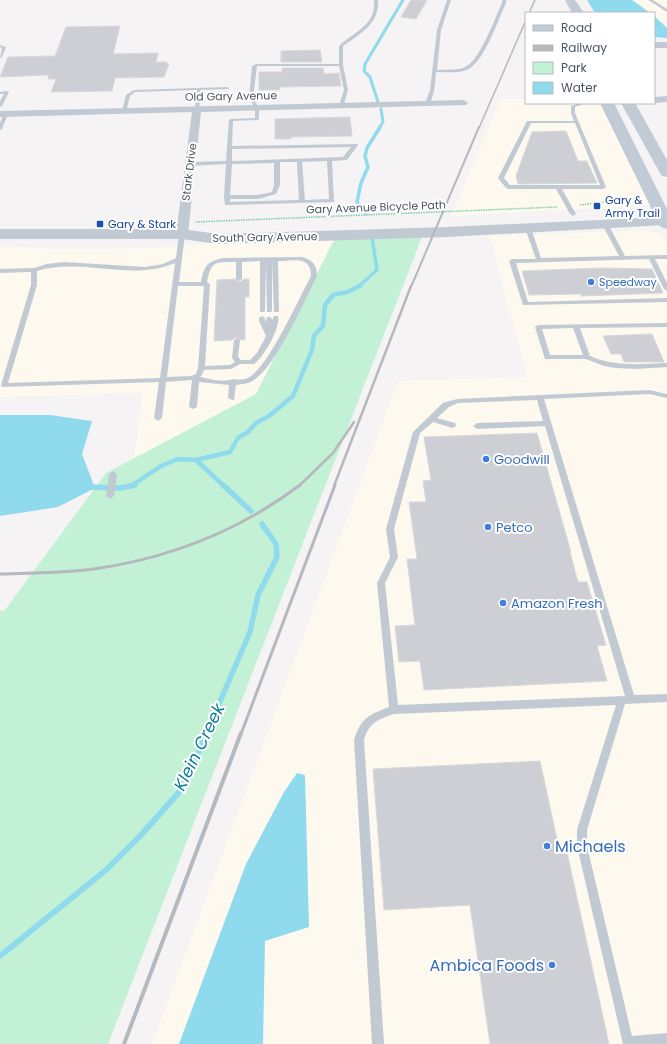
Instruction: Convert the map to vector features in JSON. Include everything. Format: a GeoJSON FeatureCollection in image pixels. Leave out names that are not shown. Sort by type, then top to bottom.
{"type":"FeatureCollection","features":[{"type":"Feature","properties":{"kind":"main road"},"geometry":{"type":"LineString","coordinates":[[570,0],[577,12]]}},
{"type":"Feature","properties":{"kind":"main road"},"geometry":{"type":"LineString","coordinates":[[608,104],[665,217]]}},
{"type":"Feature","properties":{"kind":"main road"},"geometry":{"type":"LineString","coordinates":[[629,104],[667,173]]}},
{"type":"Feature","properties":{"kind":"street"},"geometry":{"type":"LineString","coordinates":[[655,45],[667,45]]}},
{"type":"Feature","properties":{"kind":"street"},"geometry":{"type":"LineString","coordinates":[[655,100],[667,99]]}},
{"type":"Feature","properties":{"kind":"street","name":"Old Gary Avenue"},"geometry":{"type":"LineString","coordinates":[[2,112],[124,111],[463,103]]}},
{"type":"Feature","properties":{"kind":"street","name":"Stark Drive"},"geometry":{"type":"LineString","coordinates":[[182,234],[197,109]]}},
{"type":"Feature","properties":{"kind":"street","name":"South Gary Avenue"},"geometry":{"type":"LineString","coordinates":[[182,234],[218,227],[439,220],[575,210],[665,217]]}},
{"type":"Feature","properties":{"kind":"street","name":"South Gary Avenue"},"geometry":{"type":"LineString","coordinates":[[182,234],[218,239],[433,233],[605,224],[665,217]]}},
{"type":"Feature","properties":{"kind":"street"},"geometry":{"type":"LineString","coordinates":[[0,234],[182,234]]}},
{"type":"Feature","properties":{"kind":"lane"},"geometry":{"type":"LineString","coordinates":[[341,106],[346,90],[341,65],[341,46],[370,25],[378,6],[376,0]]}},
{"type":"Feature","properties":{"kind":"lane"},"geometry":{"type":"LineString","coordinates":[[427,104],[432,90],[439,30],[449,0]]}},
{"type":"Feature","properties":{"kind":"lane"},"geometry":{"type":"LineString","coordinates":[[434,71],[461,70],[468,68],[478,59],[504,3],[504,0]]}},
{"type":"Feature","properties":{"kind":"lane"},"geometry":{"type":"LineString","coordinates":[[650,0],[667,11]]}},
{"type":"Feature","properties":{"kind":"lane"},"geometry":{"type":"LineString","coordinates":[[0,46],[4,47],[0,57]]}},
{"type":"Feature","properties":{"kind":"lane"},"geometry":{"type":"LineString","coordinates":[[329,159],[332,201],[227,204],[231,120],[257,119],[257,108],[251,98],[254,67],[256,65],[341,65]]}},
{"type":"Feature","properties":{"kind":"lane"},"geometry":{"type":"LineString","coordinates":[[124,111],[128,95],[134,91],[227,88]]}},
{"type":"Feature","properties":{"kind":"lane"},"geometry":{"type":"LineString","coordinates":[[197,109],[199,89]]}},
{"type":"Feature","properties":{"kind":"lane"},"geometry":{"type":"LineString","coordinates":[[0,92],[7,92],[0,129]]}},
{"type":"Feature","properties":{"kind":"lane"},"geometry":{"type":"LineString","coordinates":[[576,122],[529,122],[501,178],[504,185],[508,187],[603,186],[573,113],[573,106],[580,104]]}},
{"type":"Feature","properties":{"kind":"lane"},"geometry":{"type":"LineString","coordinates":[[190,164],[345,159],[355,144],[230,148]]}},
{"type":"Feature","properties":{"kind":"lane"},"geometry":{"type":"LineString","coordinates":[[299,160],[302,202]]}},
{"type":"Feature","properties":{"kind":"lane"},"geometry":{"type":"LineString","coordinates":[[227,197],[258,197],[274,194],[278,185],[277,161]]}},
{"type":"Feature","properties":{"kind":"lane"},"geometry":{"type":"LineString","coordinates":[[558,187],[575,210]]}},
{"type":"Feature","properties":{"kind":"lane"},"geometry":{"type":"LineString","coordinates":[[605,224],[623,258]]}},
{"type":"Feature","properties":{"kind":"lane"},"geometry":{"type":"LineString","coordinates":[[528,228],[539,260]]}},
{"type":"Feature","properties":{"kind":"lane"},"geometry":{"type":"LineString","coordinates":[[158,418],[182,234]]}},
{"type":"Feature","properties":{"kind":"lane"},"geometry":{"type":"LineString","coordinates":[[651,257],[667,289]]}},
{"type":"Feature","properties":{"kind":"lane"},"geometry":{"type":"LineString","coordinates":[[667,257],[512,261],[525,304],[667,300]]}},
{"type":"Feature","properties":{"kind":"lane"},"geometry":{"type":"LineString","coordinates":[[0,271],[34,270],[47,266],[64,264],[145,269],[165,265],[178,259]]}},
{"type":"Feature","properties":{"kind":"lane"},"geometry":{"type":"LineString","coordinates":[[34,270],[34,285],[4,385],[194,379],[214,382],[249,380],[256,376],[265,366],[314,276],[313,264],[302,259],[237,259],[223,260],[214,262],[210,265],[205,272],[206,284],[201,368],[199,376],[194,379]]}},
{"type":"Feature","properties":{"kind":"lane"},"geometry":{"type":"LineString","coordinates":[[237,259],[238,279]]}},
{"type":"Feature","properties":{"kind":"lane"},"geometry":{"type":"LineString","coordinates":[[201,368],[231,367],[238,362],[252,362],[257,358],[269,335],[276,314],[269,259]]}},
{"type":"Feature","properties":{"kind":"lane"},"geometry":{"type":"LineString","coordinates":[[269,259],[265,315],[262,321],[269,335]]}},
{"type":"Feature","properties":{"kind":"lane"},"geometry":{"type":"LineString","coordinates":[[175,284],[206,284]]}},
{"type":"Feature","properties":{"kind":"lane"},"geometry":{"type":"LineString","coordinates":[[667,325],[538,327],[547,358],[587,357],[599,364],[610,366],[667,365]]}},
{"type":"Feature","properties":{"kind":"lane"},"geometry":{"type":"LineString","coordinates":[[576,327],[587,357]]}},
{"type":"Feature","properties":{"kind":"lane"},"geometry":{"type":"LineString","coordinates":[[237,340],[235,358],[238,362]]}},
{"type":"Feature","properties":{"kind":"lane"},"geometry":{"type":"LineString","coordinates":[[193,407],[194,379]]}},
{"type":"Feature","properties":{"kind":"lane"},"geometry":{"type":"LineString","coordinates":[[232,398],[233,382]]}},
{"type":"Feature","properties":{"kind":"lane"},"geometry":{"type":"LineString","coordinates":[[394,710],[381,583],[394,557],[390,529],[417,432],[446,405],[457,401],[649,392],[667,396]]}},
{"type":"Feature","properties":{"kind":"lane"},"geometry":{"type":"LineString","coordinates":[[540,397],[626,700],[582,830],[582,846],[628,1042],[667,1039]]}},
{"type":"Feature","properties":{"kind":"lane"},"geometry":{"type":"LineString","coordinates":[[432,419],[452,425]]}},
{"type":"Feature","properties":{"kind":"lane"},"geometry":{"type":"LineString","coordinates":[[477,426],[548,423]]}},
{"type":"Feature","properties":{"kind":"lane"},"geometry":{"type":"LineString","coordinates":[[110,496],[113,474]]}},
{"type":"Feature","properties":{"kind":"lane"},"geometry":{"type":"LineString","coordinates":[[378,1044],[359,740],[362,728],[370,719],[394,710],[667,698]]}},
{"type":"Feature","properties":{"kind":"path"},"geometry":{"type":"LineString","coordinates":[[575,210],[637,198]]}},
{"type":"Feature","properties":{"kind":"path","name":"Gary Avenue Bicycle Path"},"geometry":{"type":"LineString","coordinates":[[201,221],[553,208]]}},
{"type":"Feature","properties":{"kind":"shaded area"},"geometry":{"type":"Polygon","coordinates":[[[634,0],[667,0],[667,26],[655,16],[655,12],[650,12],[634,0]]]}},
{"type":"Feature","properties":{"kind":"shaded area"},"geometry":{"type":"Polygon","coordinates":[[[501,99],[525,99],[525,104],[602,104],[653,205],[451,216],[501,99]]]}},
{"type":"Feature","properties":{"kind":"shaded area"},"geometry":{"type":"Polygon","coordinates":[[[641,230],[658,233],[667,240],[667,1044],[152,1044],[398,381],[527,377],[490,236],[641,230]]]}},
{"type":"Feature","properties":{"kind":"shaded area"},"geometry":{"type":"Polygon","coordinates":[[[334,240],[256,394],[134,459],[143,393],[0,397],[0,246],[61,249],[150,248],[208,243],[334,240]]]}},
{"type":"Feature","properties":{"kind":"green space"},"geometry":{"type":"Polygon","coordinates":[[[422,237],[108,1044],[0,1044],[0,611],[5,610],[106,473],[256,394],[334,240],[422,237]]]}},
{"type":"Feature","properties":{"kind":"water"},"geometry":{"type":"Polygon","coordinates":[[[587,0],[632,0],[649,12],[594,12],[587,0]]]}},
{"type":"Feature","properties":{"kind":"water"},"geometry":{"type":"Polygon","coordinates":[[[655,17],[667,28],[667,38],[655,37],[655,17]]]}},
{"type":"Feature","properties":{"kind":"water"},"geometry":{"type":"Polygon","coordinates":[[[0,415],[50,415],[92,421],[82,454],[95,488],[58,507],[0,516],[0,415]]]}},
{"type":"Feature","properties":{"kind":"water"},"geometry":{"type":"Polygon","coordinates":[[[297,773],[305,775],[309,927],[265,941],[263,1044],[179,1044],[246,864],[284,792],[297,773]]]}},
{"type":"Feature","properties":{"kind":"building"},"geometry":{"type":"Polygon","coordinates":[[[411,0],[427,0],[416,19],[401,17],[411,0]]]}},
{"type":"Feature","properties":{"kind":"building"},"geometry":{"type":"Polygon","coordinates":[[[120,26],[113,54],[158,53],[156,62],[167,62],[167,64],[169,64],[164,77],[115,78],[112,91],[51,92],[56,79],[48,79],[49,75],[0,77],[8,57],[55,56],[66,27],[120,26]]]}},
{"type":"Feature","properties":{"kind":"building"},"geometry":{"type":"Polygon","coordinates":[[[320,50],[322,62],[281,62],[281,51],[320,50]]]}},
{"type":"Feature","properties":{"kind":"building"},"geometry":{"type":"Polygon","coordinates":[[[282,68],[323,68],[324,74],[339,73],[341,86],[280,87],[280,90],[259,90],[259,72],[282,72],[282,68]]]}},
{"type":"Feature","properties":{"kind":"building"},"geometry":{"type":"Polygon","coordinates":[[[350,117],[352,136],[291,137],[291,139],[275,139],[275,119],[350,117]]]}},
{"type":"Feature","properties":{"kind":"building"},"geometry":{"type":"Polygon","coordinates":[[[566,131],[578,161],[587,161],[597,183],[518,184],[516,176],[532,132],[566,131]]]}},
{"type":"Feature","properties":{"kind":"building","name":"Speedway"},"geometry":{"type":"Polygon","coordinates":[[[600,268],[652,269],[663,293],[581,296],[581,294],[529,295],[522,271],[600,268]]]}},
{"type":"Feature","properties":{"kind":"building"},"geometry":{"type":"Polygon","coordinates":[[[235,279],[240,282],[244,279],[249,279],[249,297],[245,297],[245,340],[241,340],[236,337],[232,340],[214,341],[217,280],[235,279]]]}},
{"type":"Feature","properties":{"kind":"building"},"geometry":{"type":"Polygon","coordinates":[[[652,334],[664,362],[624,362],[621,354],[611,354],[603,336],[652,334]]]}},
{"type":"Feature","properties":{"kind":"building"},"geometry":{"type":"Polygon","coordinates":[[[537,433],[571,552],[578,582],[587,582],[606,645],[597,646],[607,681],[424,690],[420,661],[399,662],[395,626],[415,625],[407,559],[417,559],[409,502],[426,502],[423,481],[431,480],[424,437],[537,433]]]}},
{"type":"Feature","properties":{"kind":"building"},"geometry":{"type":"Polygon","coordinates":[[[540,761],[560,853],[567,852],[609,1044],[490,1044],[470,905],[384,910],[373,769],[540,761]]]}},
{"type":"Feature","properties":{"kind":"waterway"},"geometry":{"type":"LineString","coordinates":[[378,102],[370,77],[364,71],[365,64],[403,0]]}},
{"type":"Feature","properties":{"kind":"waterway"},"geometry":{"type":"LineString","coordinates":[[379,128],[383,122],[381,109]]}},
{"type":"Feature","properties":{"kind":"waterway"},"geometry":{"type":"LineString","coordinates":[[366,214],[357,202],[361,183],[368,167],[365,156],[367,148],[380,127]]}},
{"type":"Feature","properties":{"kind":"waterway"},"geometry":{"type":"LineString","coordinates":[[358,287],[377,270],[372,237]]}},
{"type":"Feature","properties":{"kind":"waterway"},"geometry":{"type":"LineString","coordinates":[[196,460],[230,452],[238,438],[248,432],[256,423],[269,416],[293,396],[312,350],[314,336],[323,326],[325,305],[333,295],[347,292],[358,287]]}},
{"type":"Feature","properties":{"kind":"waterway","name":"Klein Creek"},"geometry":{"type":"LineString","coordinates":[[131,486],[161,466],[178,459],[196,460]]}},
{"type":"Feature","properties":{"kind":"waterway","name":"Klein Creek"},"geometry":{"type":"LineString","coordinates":[[196,460],[224,486]]}},
{"type":"Feature","properties":{"kind":"waterway","name":"Klein Creek"},"geometry":{"type":"LineString","coordinates":[[223,485],[251,511]]}},
{"type":"Feature","properties":{"kind":"waterway","name":"Klein Creek"},"geometry":{"type":"LineString","coordinates":[[90,487],[121,488],[131,486]]}},
{"type":"Feature","properties":{"kind":"waterway","name":"Klein Creek"},"geometry":{"type":"LineString","coordinates":[[206,734],[250,632],[258,595],[277,557],[276,544],[262,524]]}},
{"type":"Feature","properties":{"kind":"waterway","name":"Klein Creek"},"geometry":{"type":"LineString","coordinates":[[0,956],[106,870],[141,835],[181,790],[207,733]]}},
{"type":"Feature","properties":{"kind":"railway"},"geometry":{"type":"LineString","coordinates":[[529,12],[535,0]]}},
{"type":"Feature","properties":{"kind":"railway"},"geometry":{"type":"LineString","coordinates":[[479,128],[525,22]]}},
{"type":"Feature","properties":{"kind":"railway"},"geometry":{"type":"LineString","coordinates":[[411,287],[479,127]]}},
{"type":"Feature","properties":{"kind":"railway"},"geometry":{"type":"LineString","coordinates":[[334,486],[411,286]]}},
{"type":"Feature","properties":{"kind":"railway"},"geometry":{"type":"LineString","coordinates":[[299,486],[333,453],[354,422]]}},
{"type":"Feature","properties":{"kind":"railway"},"geometry":{"type":"LineString","coordinates":[[0,574],[47,573],[94,569],[150,558],[203,540],[228,529],[253,516],[300,485]]}},
{"type":"Feature","properties":{"kind":"railway"},"geometry":{"type":"LineString","coordinates":[[241,734],[335,485]]}},
{"type":"Feature","properties":{"kind":"railway"},"geometry":{"type":"LineString","coordinates":[[124,1044],[241,733]]}},
{"type":"Feature","properties":{"kind":"place","name":"Gary & Army Trail"},"geometry":{"type":"Point","coordinates":[597,206]}},
{"type":"Feature","properties":{"kind":"place","name":"Gary & Stark"},"geometry":{"type":"Point","coordinates":[100,224]}},
{"type":"Feature","properties":{"kind":"place","name":"Speedway"},"geometry":{"type":"Point","coordinates":[591,282]}},
{"type":"Feature","properties":{"kind":"place","name":"Goodwill"},"geometry":{"type":"Point","coordinates":[486,459]}},
{"type":"Feature","properties":{"kind":"place","name":"Petco"},"geometry":{"type":"Point","coordinates":[488,527]}},
{"type":"Feature","properties":{"kind":"place","name":"Amazon Fresh"},"geometry":{"type":"Point","coordinates":[503,603]}},
{"type":"Feature","properties":{"kind":"place","name":"Michaels"},"geometry":{"type":"Point","coordinates":[547,846]}},
{"type":"Feature","properties":{"kind":"place","name":"Ambica Foods"},"geometry":{"type":"Point","coordinates":[552,965]}}]}
